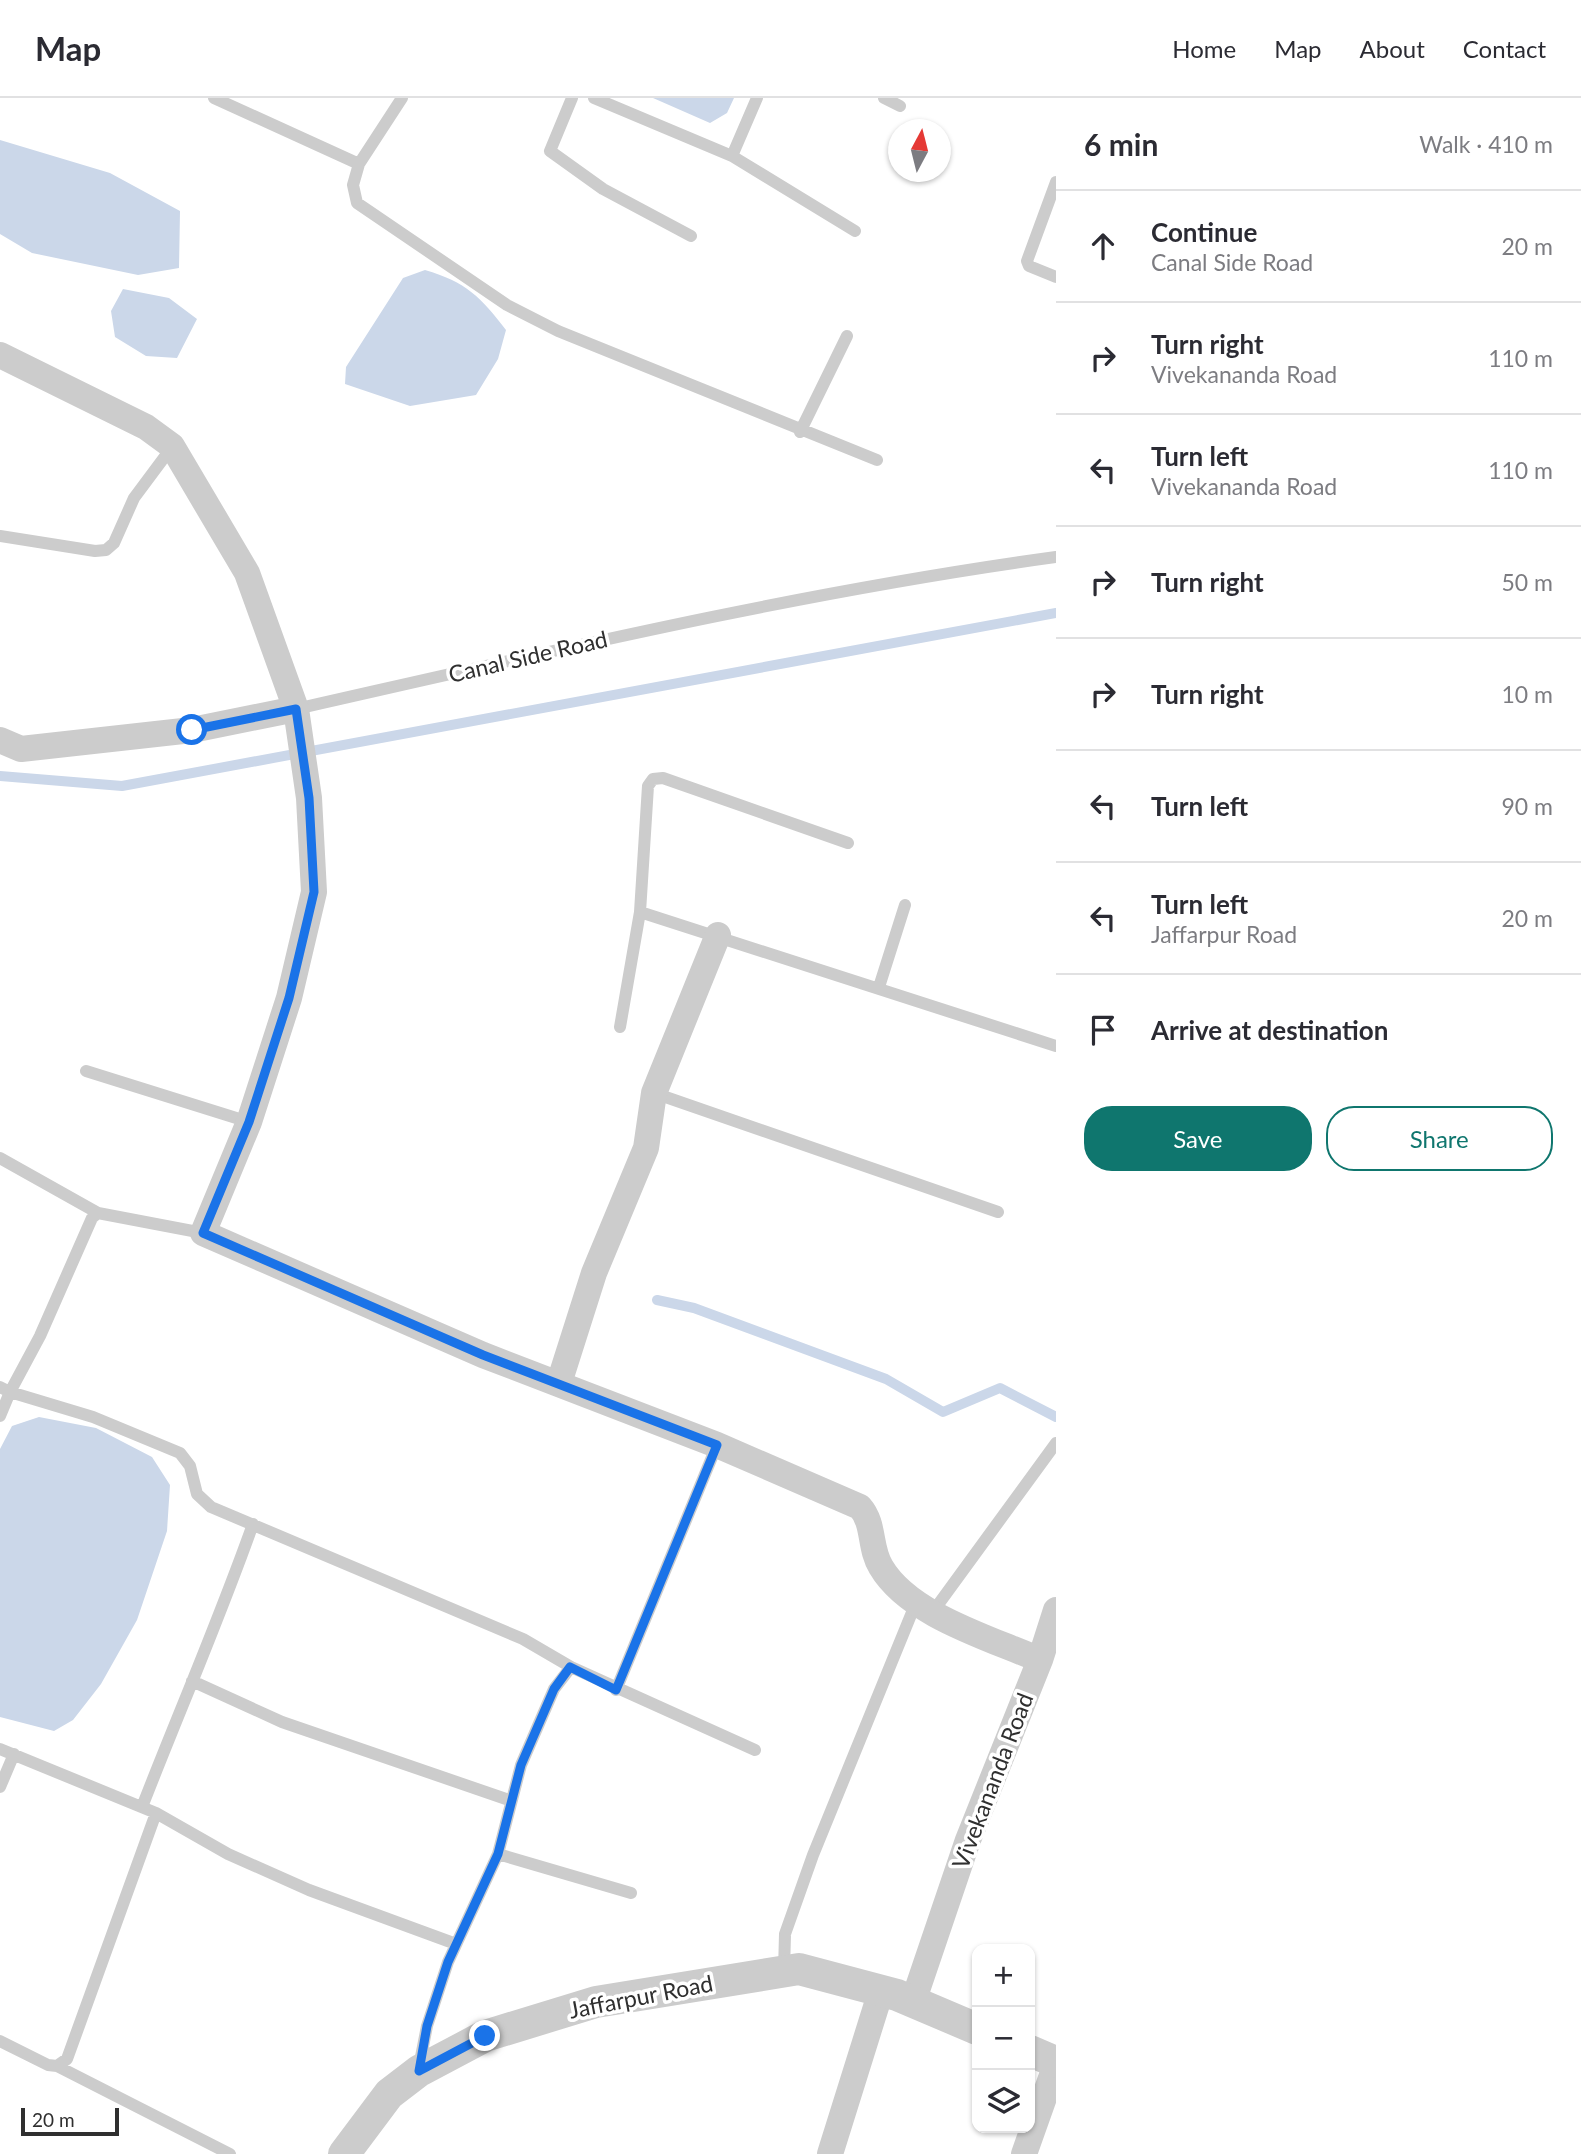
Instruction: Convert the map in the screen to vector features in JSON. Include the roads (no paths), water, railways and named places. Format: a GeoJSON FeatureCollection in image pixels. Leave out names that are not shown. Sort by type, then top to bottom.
{"type":"FeatureCollection","features":[{"type":"Feature","properties":{"kind":"street"},"geometry":{"type":"LineString","coordinates":[[0,355],[146,427],[172,446],[247,573],[297,716],[304,760],[314,892],[289,998],[249,1122],[203,1233],[483,1355],[717,1445],[860,1507],[869,1523],[880,1566],[898,1590],[924,1609],[1040,1660]]}},
{"type":"Feature","properties":{"kind":"street","name":"Canal Side Road"},"geometry":{"type":"LineString","coordinates":[[0,740],[21,749],[297,716]]}},
{"type":"Feature","properties":{"kind":"street"},"geometry":{"type":"LineString","coordinates":[[559,1383],[594,1273],[646,1148],[654,1093],[718,935]]}},
{"type":"Feature","properties":{"kind":"street","name":"Vivekananda Road"},"geometry":{"type":"LineString","coordinates":[[913,2002],[968,1840],[1040,1660],[1056,1611]]}},
{"type":"Feature","properties":{"kind":"street","name":"Jaffarpur Road"},"geometry":{"type":"LineString","coordinates":[[344,2154],[389,2094],[419,2071],[485,2036],[596,2001],[799,1969],[881,1991],[972,2027]]}},
{"type":"Feature","properties":{"kind":"street"},"geometry":{"type":"LineString","coordinates":[[830,2154],[881,1991]]}},
{"type":"Feature","properties":{"kind":"street"},"geometry":{"type":"LineString","coordinates":[[1024,2154],[1048,2057]]}},
{"type":"Feature","properties":{"kind":"lane"},"geometry":{"type":"LineString","coordinates":[[214,98],[359,164]]}},
{"type":"Feature","properties":{"kind":"lane"},"geometry":{"type":"LineString","coordinates":[[402,98],[359,164],[353,186],[357,203],[507,305],[558,331],[800,432],[877,460]]}},
{"type":"Feature","properties":{"kind":"lane"},"geometry":{"type":"LineString","coordinates":[[572,98],[550,152],[603,189],[691,236]]}},
{"type":"Feature","properties":{"kind":"lane"},"geometry":{"type":"LineString","coordinates":[[594,98],[732,156],[855,231]]}},
{"type":"Feature","properties":{"kind":"lane"},"geometry":{"type":"LineString","coordinates":[[732,156],[757,98]]}},
{"type":"Feature","properties":{"kind":"lane"},"geometry":{"type":"LineString","coordinates":[[884,98],[900,106]]}},
{"type":"Feature","properties":{"kind":"lane"},"geometry":{"type":"LineString","coordinates":[[1056,182],[1027,261],[1029,266],[1056,277]]}},
{"type":"Feature","properties":{"kind":"lane"},"geometry":{"type":"LineString","coordinates":[[800,432],[847,336]]}},
{"type":"Feature","properties":{"kind":"lane"},"geometry":{"type":"LineString","coordinates":[[0,536],[95,551],[106,550],[114,543],[134,498],[172,446]]}},
{"type":"Feature","properties":{"kind":"lane","name":"Canal Side Road"},"geometry":{"type":"LineString","coordinates":[[297,716],[636,633],[976,568],[1056,557]]}},
{"type":"Feature","properties":{"kind":"lane"},"geometry":{"type":"LineString","coordinates":[[620,1027],[640,912],[649,786],[653,779],[663,778],[848,843]]}},
{"type":"Feature","properties":{"kind":"lane"},"geometry":{"type":"LineString","coordinates":[[879,987],[905,905]]}},
{"type":"Feature","properties":{"kind":"lane"},"geometry":{"type":"LineString","coordinates":[[640,912],[1056,1046]]}},
{"type":"Feature","properties":{"kind":"lane"},"geometry":{"type":"LineString","coordinates":[[86,1071],[249,1122]]}},
{"type":"Feature","properties":{"kind":"lane"},"geometry":{"type":"LineString","coordinates":[[654,1093],[998,1212]]}},
{"type":"Feature","properties":{"kind":"lane"},"geometry":{"type":"LineString","coordinates":[[0,1158],[98,1213],[203,1233]]}},
{"type":"Feature","properties":{"kind":"lane"},"geometry":{"type":"LineString","coordinates":[[0,1416],[5,1390],[40,1336],[92,1218],[98,1213]]}},
{"type":"Feature","properties":{"kind":"lane"},"geometry":{"type":"LineString","coordinates":[[5,1390],[93,1417],[180,1453],[190,1466],[201,1500],[523,1639],[616,1690],[755,1750]]}},
{"type":"Feature","properties":{"kind":"lane"},"geometry":{"type":"LineString","coordinates":[[783,1971],[785,1934],[797,1900],[924,1609],[1056,1443]]}},
{"type":"Feature","properties":{"kind":"lane"},"geometry":{"type":"LineString","coordinates":[[616,1690],[717,1445]]}},
{"type":"Feature","properties":{"kind":"lane"},"geometry":{"type":"LineString","coordinates":[[142,1807],[192,1681],[214,1634],[253,1524]]}},
{"type":"Feature","properties":{"kind":"lane"},"geometry":{"type":"LineString","coordinates":[[419,2071],[427,2026],[456,1944],[498,1854],[509,1800],[554,1689],[570,1667]]}},
{"type":"Feature","properties":{"kind":"lane"},"geometry":{"type":"LineString","coordinates":[[192,1681],[282,1722],[509,1800]]}},
{"type":"Feature","properties":{"kind":"lane"},"geometry":{"type":"LineString","coordinates":[[0,1749],[156,1813],[228,1854],[309,1890],[456,1944]]}},
{"type":"Feature","properties":{"kind":"lane"},"geometry":{"type":"LineString","coordinates":[[0,1787],[14,1754]]}},
{"type":"Feature","properties":{"kind":"lane"},"geometry":{"type":"LineString","coordinates":[[57,2066],[68,2059],[156,1813]]}},
{"type":"Feature","properties":{"kind":"lane"},"geometry":{"type":"LineString","coordinates":[[498,1854],[631,1893]]}},
{"type":"Feature","properties":{"kind":"lane"},"geometry":{"type":"LineString","coordinates":[[0,2041],[48,2065],[57,2066],[230,2154]]}},
{"type":"Feature","properties":{"kind":"water"},"geometry":{"type":"Polygon","coordinates":[[[653,98],[734,98],[727,113],[710,123],[653,98]]]}},
{"type":"Feature","properties":{"kind":"water"},"geometry":{"type":"Polygon","coordinates":[[[0,140],[110,173],[180,211],[179,268],[138,275],[32,253],[0,234],[0,140]]]}},
{"type":"Feature","properties":{"kind":"water"},"geometry":{"type":"Polygon","coordinates":[[[425,270],[472,292],[506,330],[498,359],[476,395],[410,406],[345,384],[346,367],[403,278],[425,270]]]}},
{"type":"Feature","properties":{"kind":"water"},"geometry":{"type":"Polygon","coordinates":[[[123,289],[169,298],[197,319],[177,358],[146,356],[115,337],[111,311],[123,289]]]}},
{"type":"Feature","properties":{"kind":"water"},"geometry":{"type":"Polygon","coordinates":[[[39,1417],[96,1428],[152,1457],[170,1485],[167,1531],[137,1620],[101,1684],[73,1720],[54,1731],[0,1717],[0,1449],[12,1426],[39,1417]]]}},
{"type":"Feature","properties":{"kind":"waterway"},"geometry":{"type":"LineString","coordinates":[[0,776],[122,786],[1056,613]]}},
{"type":"Feature","properties":{"kind":"waterway"},"geometry":{"type":"LineString","coordinates":[[657,1300],[694,1308],[886,1379],[943,1412],[1000,1388],[1056,1417]]}}]}
